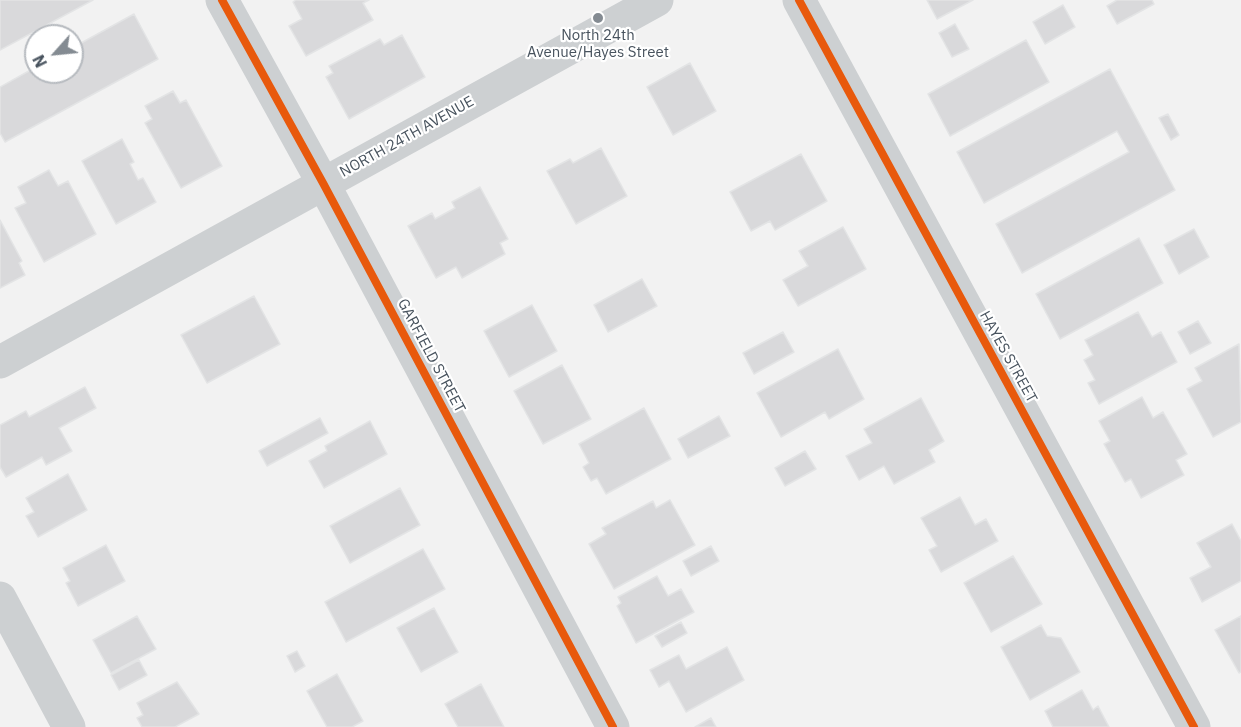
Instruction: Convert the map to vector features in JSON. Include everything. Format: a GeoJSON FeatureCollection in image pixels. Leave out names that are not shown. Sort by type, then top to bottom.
{"type":"FeatureCollection","features":[{"type":"Feature","properties":{"kind":"street","name":"GARFIELD STREET"},"geometry":{"type":"LineString","coordinates":[[222,0],[323,183],[614,727]]}},
{"type":"Feature","properties":{"kind":"street","name":"NORTH 24TH AVENUE"},"geometry":{"type":"LineString","coordinates":[[0,362],[657,0]]}},
{"type":"Feature","properties":{"kind":"street","name":"HAYES STREET"},"geometry":{"type":"LineString","coordinates":[[799,0],[1194,727]]}},
{"type":"Feature","properties":{"kind":"street"},"geometry":{"type":"LineString","coordinates":[[0,598],[69,727]]}},
{"type":"Feature","properties":{"kind":"building"},"geometry":{"type":"Polygon","coordinates":[[[0,0],[93,0],[48,24],[24,24],[24,37],[0,50],[0,0]]]}},
{"type":"Feature","properties":{"kind":"building"},"geometry":{"type":"Polygon","coordinates":[[[296,0],[369,0],[363,3],[373,20],[306,56],[289,26],[302,19],[293,2],[296,0]]]}},
{"type":"Feature","properties":{"kind":"building"},"geometry":{"type":"Polygon","coordinates":[[[927,0],[973,0],[937,19],[927,0]]]}},
{"type":"Feature","properties":{"kind":"building"},"geometry":{"type":"Polygon","coordinates":[[[1117,0],[1152,0],[1154,4],[1117,24],[1107,6],[1117,0]]]}},
{"type":"Feature","properties":{"kind":"building"},"geometry":{"type":"Polygon","coordinates":[[[1063,5],[1075,27],[1045,44],[1033,22],[1063,5]]]}},
{"type":"Feature","properties":{"kind":"building"},"geometry":{"type":"Polygon","coordinates":[[[134,14],[158,59],[5,142],[0,133],[0,87],[24,74],[24,84],[84,84],[84,41],[134,14]]]}},
{"type":"Feature","properties":{"kind":"building"},"geometry":{"type":"Polygon","coordinates":[[[955,24],[969,49],[952,57],[939,33],[955,24]]]}},
{"type":"Feature","properties":{"kind":"building"},"geometry":{"type":"Polygon","coordinates":[[[402,35],[425,77],[349,119],[326,77],[333,73],[329,66],[380,39],[384,45],[402,35]]]}},
{"type":"Feature","properties":{"kind":"building"},"geometry":{"type":"Polygon","coordinates":[[[1026,40],[1049,82],[950,136],[928,94],[1026,40]]]}},
{"type":"Feature","properties":{"kind":"building"},"geometry":{"type":"Polygon","coordinates":[[[690,63],[716,111],[673,135],[647,87],[690,63]]]}},
{"type":"Feature","properties":{"kind":"building"},"geometry":{"type":"Polygon","coordinates":[[[1110,69],[1175,190],[1022,273],[996,224],[1129,152],[1117,131],[984,203],[957,152],[1110,69]]]}},
{"type":"Feature","properties":{"kind":"building"},"geometry":{"type":"Polygon","coordinates":[[[173,91],[180,103],[186,100],[222,166],[181,188],[145,123],[152,119],[145,106],[173,91]]]}},
{"type":"Feature","properties":{"kind":"building"},"geometry":{"type":"Polygon","coordinates":[[[1168,114],[1179,135],[1171,140],[1159,118],[1168,114]]]}},
{"type":"Feature","properties":{"kind":"building"},"geometry":{"type":"Polygon","coordinates":[[[122,139],[134,162],[130,164],[138,180],[143,178],[156,202],[116,224],[82,161],[122,139]]]}},
{"type":"Feature","properties":{"kind":"building"},"geometry":{"type":"Polygon","coordinates":[[[601,148],[627,196],[576,224],[547,171],[570,159],[573,163],[601,148]]]}},
{"type":"Feature","properties":{"kind":"building"},"geometry":{"type":"Polygon","coordinates":[[[801,154],[827,201],[775,230],[770,221],[751,231],[730,192],[801,154]]]}},
{"type":"Feature","properties":{"kind":"building"},"geometry":{"type":"Polygon","coordinates":[[[49,170],[58,186],[68,181],[96,234],[44,262],[15,208],[26,203],[18,187],[49,170]]]}},
{"type":"Feature","properties":{"kind":"building"},"geometry":{"type":"Polygon","coordinates":[[[480,187],[508,239],[500,243],[505,254],[462,278],[456,267],[436,278],[408,226],[432,213],[435,219],[455,208],[452,202],[480,187]]]}},
{"type":"Feature","properties":{"kind":"building"},"geometry":{"type":"Polygon","coordinates":[[[0,220],[22,261],[19,263],[25,275],[0,288],[0,220]]]}},
{"type":"Feature","properties":{"kind":"building"},"geometry":{"type":"Polygon","coordinates":[[[843,227],[866,269],[798,306],[783,280],[808,266],[799,251],[843,227]]]}},
{"type":"Feature","properties":{"kind":"building"},"geometry":{"type":"Polygon","coordinates":[[[1194,229],[1209,257],[1179,274],[1164,245],[1194,229]]]}},
{"type":"Feature","properties":{"kind":"building"},"geometry":{"type":"Polygon","coordinates":[[[1139,238],[1163,283],[1060,339],[1036,294],[1139,238]]]}},
{"type":"Feature","properties":{"kind":"building"},"geometry":{"type":"Polygon","coordinates":[[[642,279],[657,306],[608,332],[594,305],[642,279]]]}},
{"type":"Feature","properties":{"kind":"building"},"geometry":{"type":"Polygon","coordinates":[[[254,296],[280,344],[207,383],[181,335],[254,296]]]}},
{"type":"Feature","properties":{"kind":"building"},"geometry":{"type":"Polygon","coordinates":[[[532,305],[557,351],[509,377],[484,331],[532,305]]]}},
{"type":"Feature","properties":{"kind":"building"},"geometry":{"type":"Polygon","coordinates":[[[1138,312],[1152,337],[1161,332],[1177,362],[1099,404],[1088,383],[1095,380],[1084,360],[1093,355],[1085,340],[1138,312]]]}},
{"type":"Feature","properties":{"kind":"building"},"geometry":{"type":"Polygon","coordinates":[[[1198,321],[1211,343],[1190,354],[1178,332],[1198,321]]]}},
{"type":"Feature","properties":{"kind":"building"},"geometry":{"type":"Polygon","coordinates":[[[783,332],[794,352],[754,374],[743,353],[783,332]]]}},
{"type":"Feature","properties":{"kind":"building"},"geometry":{"type":"Polygon","coordinates":[[[1239,344],[1241,422],[1213,437],[1187,389],[1202,381],[1195,368],[1239,344]]]}},
{"type":"Feature","properties":{"kind":"building"},"geometry":{"type":"Polygon","coordinates":[[[838,349],[864,399],[829,419],[825,412],[781,437],[757,393],[838,349]]]}},
{"type":"Feature","properties":{"kind":"building"},"geometry":{"type":"Polygon","coordinates":[[[562,365],[591,419],[543,444],[514,391],[562,365]]]}},
{"type":"Feature","properties":{"kind":"building"},"geometry":{"type":"Polygon","coordinates":[[[85,387],[96,408],[59,428],[72,451],[46,465],[42,457],[6,477],[0,467],[0,425],[26,411],[29,417],[85,387]]]}},
{"type":"Feature","properties":{"kind":"building"},"geometry":{"type":"Polygon","coordinates":[[[1142,397],[1153,418],[1163,412],[1187,454],[1176,460],[1184,475],[1141,498],[1131,479],[1125,482],[1104,444],[1110,441],[1099,421],[1142,397]]]}},
{"type":"Feature","properties":{"kind":"building"},"geometry":{"type":"Polygon","coordinates":[[[921,398],[944,441],[929,450],[935,462],[894,484],[884,466],[859,480],[846,456],[872,443],[864,429],[921,398]]]}},
{"type":"Feature","properties":{"kind":"building"},"geometry":{"type":"Polygon","coordinates":[[[644,408],[671,459],[606,494],[597,478],[591,481],[583,467],[589,463],[579,444],[644,408]]]}},
{"type":"Feature","properties":{"kind":"building"},"geometry":{"type":"Polygon","coordinates":[[[719,416],[730,436],[688,458],[678,439],[719,416]]]}},
{"type":"Feature","properties":{"kind":"building"},"geometry":{"type":"Polygon","coordinates":[[[320,418],[328,433],[267,466],[259,451],[320,418]]]}},
{"type":"Feature","properties":{"kind":"building"},"geometry":{"type":"Polygon","coordinates":[[[370,421],[387,454],[324,488],[309,461],[327,451],[325,446],[370,421]]]}},
{"type":"Feature","properties":{"kind":"building"},"geometry":{"type":"Polygon","coordinates":[[[805,451],[816,469],[785,486],[775,468],[805,451]]]}},
{"type":"Feature","properties":{"kind":"building"},"geometry":{"type":"Polygon","coordinates":[[[68,474],[87,510],[38,537],[26,516],[34,512],[26,498],[68,474]]]}},
{"type":"Feature","properties":{"kind":"building"},"geometry":{"type":"Polygon","coordinates":[[[400,488],[420,525],[350,563],[330,526],[400,488]]]}},
{"type":"Feature","properties":{"kind":"building"},"geometry":{"type":"Polygon","coordinates":[[[960,497],[975,525],[986,519],[998,541],[941,572],[929,550],[937,546],[921,518],[960,497]]]}},
{"type":"Feature","properties":{"kind":"building"},"geometry":{"type":"Polygon","coordinates":[[[670,500],[695,545],[614,589],[589,544],[606,534],[602,528],[653,501],[656,508],[670,500]]]}},
{"type":"Feature","properties":{"kind":"building"},"geometry":{"type":"Polygon","coordinates":[[[1232,524],[1241,541],[1241,581],[1202,602],[1190,578],[1211,567],[1197,543],[1232,524]]]}},
{"type":"Feature","properties":{"kind":"building"},"geometry":{"type":"Polygon","coordinates":[[[106,545],[125,581],[78,606],[66,583],[70,581],[63,568],[106,545]]]}},
{"type":"Feature","properties":{"kind":"building"},"geometry":{"type":"Polygon","coordinates":[[[711,546],[719,561],[691,576],[683,561],[711,546]]]}},
{"type":"Feature","properties":{"kind":"building"},"geometry":{"type":"Polygon","coordinates":[[[423,549],[445,589],[346,642],[325,602],[423,549]]]}},
{"type":"Feature","properties":{"kind":"building"},"geometry":{"type":"Polygon","coordinates":[[[1013,556],[1042,604],[991,632],[964,583],[1013,556]]]}},
{"type":"Feature","properties":{"kind":"building"},"geometry":{"type":"Polygon","coordinates":[[[657,576],[668,596],[681,589],[694,612],[636,643],[617,606],[621,603],[618,597],[657,576]]]}},
{"type":"Feature","properties":{"kind":"building"},"geometry":{"type":"Polygon","coordinates":[[[434,608],[458,652],[421,672],[397,628],[434,608]]]}},
{"type":"Feature","properties":{"kind":"building"},"geometry":{"type":"Polygon","coordinates":[[[137,616],[156,649],[111,673],[93,640],[137,616]]]}},
{"type":"Feature","properties":{"kind":"building"},"geometry":{"type":"Polygon","coordinates":[[[1241,616],[1241,672],[1239,673],[1215,630],[1241,616]]]}},
{"type":"Feature","properties":{"kind":"building"},"geometry":{"type":"Polygon","coordinates":[[[681,622],[687,633],[662,647],[655,636],[681,622]]]}},
{"type":"Feature","properties":{"kind":"building"},"geometry":{"type":"Polygon","coordinates":[[[1041,625],[1047,636],[1061,638],[1080,672],[1030,700],[1001,647],[1041,625]]]}},
{"type":"Feature","properties":{"kind":"building"},"geometry":{"type":"Polygon","coordinates":[[[727,647],[744,680],[686,712],[669,681],[659,687],[650,670],[679,655],[686,669],[727,647]]]}},
{"type":"Feature","properties":{"kind":"building"},"geometry":{"type":"Polygon","coordinates":[[[297,651],[305,666],[295,672],[287,656],[297,651]]]}},
{"type":"Feature","properties":{"kind":"building"},"geometry":{"type":"Polygon","coordinates":[[[139,660],[147,675],[119,690],[111,675],[139,660]]]}},
{"type":"Feature","properties":{"kind":"building"},"geometry":{"type":"Polygon","coordinates":[[[337,674],[363,721],[352,727],[327,727],[307,691],[337,674]]]}},
{"type":"Feature","properties":{"kind":"building"},"geometry":{"type":"Polygon","coordinates":[[[177,682],[199,714],[175,727],[142,727],[137,718],[143,715],[137,703],[177,682]]]}},
{"type":"Feature","properties":{"kind":"building"},"geometry":{"type":"Polygon","coordinates":[[[481,684],[504,727],[458,727],[445,704],[481,684]]]}},
{"type":"Feature","properties":{"kind":"building"},"geometry":{"type":"Polygon","coordinates":[[[1082,690],[1093,710],[1098,706],[1109,727],[1053,727],[1045,711],[1082,690]]]}},
{"type":"Feature","properties":{"kind":"building"},"geometry":{"type":"Polygon","coordinates":[[[711,718],[716,727],[695,727],[711,718]]]}},
{"type":"Feature","properties":{"kind":"cycle path"},"geometry":{"type":"LineString","coordinates":[[222,0],[323,183],[613,727]]}},
{"type":"Feature","properties":{"kind":"cycle path"},"geometry":{"type":"LineString","coordinates":[[799,0],[1194,727]]}},
{"type":"Feature","properties":{"kind":"place","name":"North 24th Avenue/Hayes Street"},"geometry":{"type":"Point","coordinates":[598,18]}}]}
